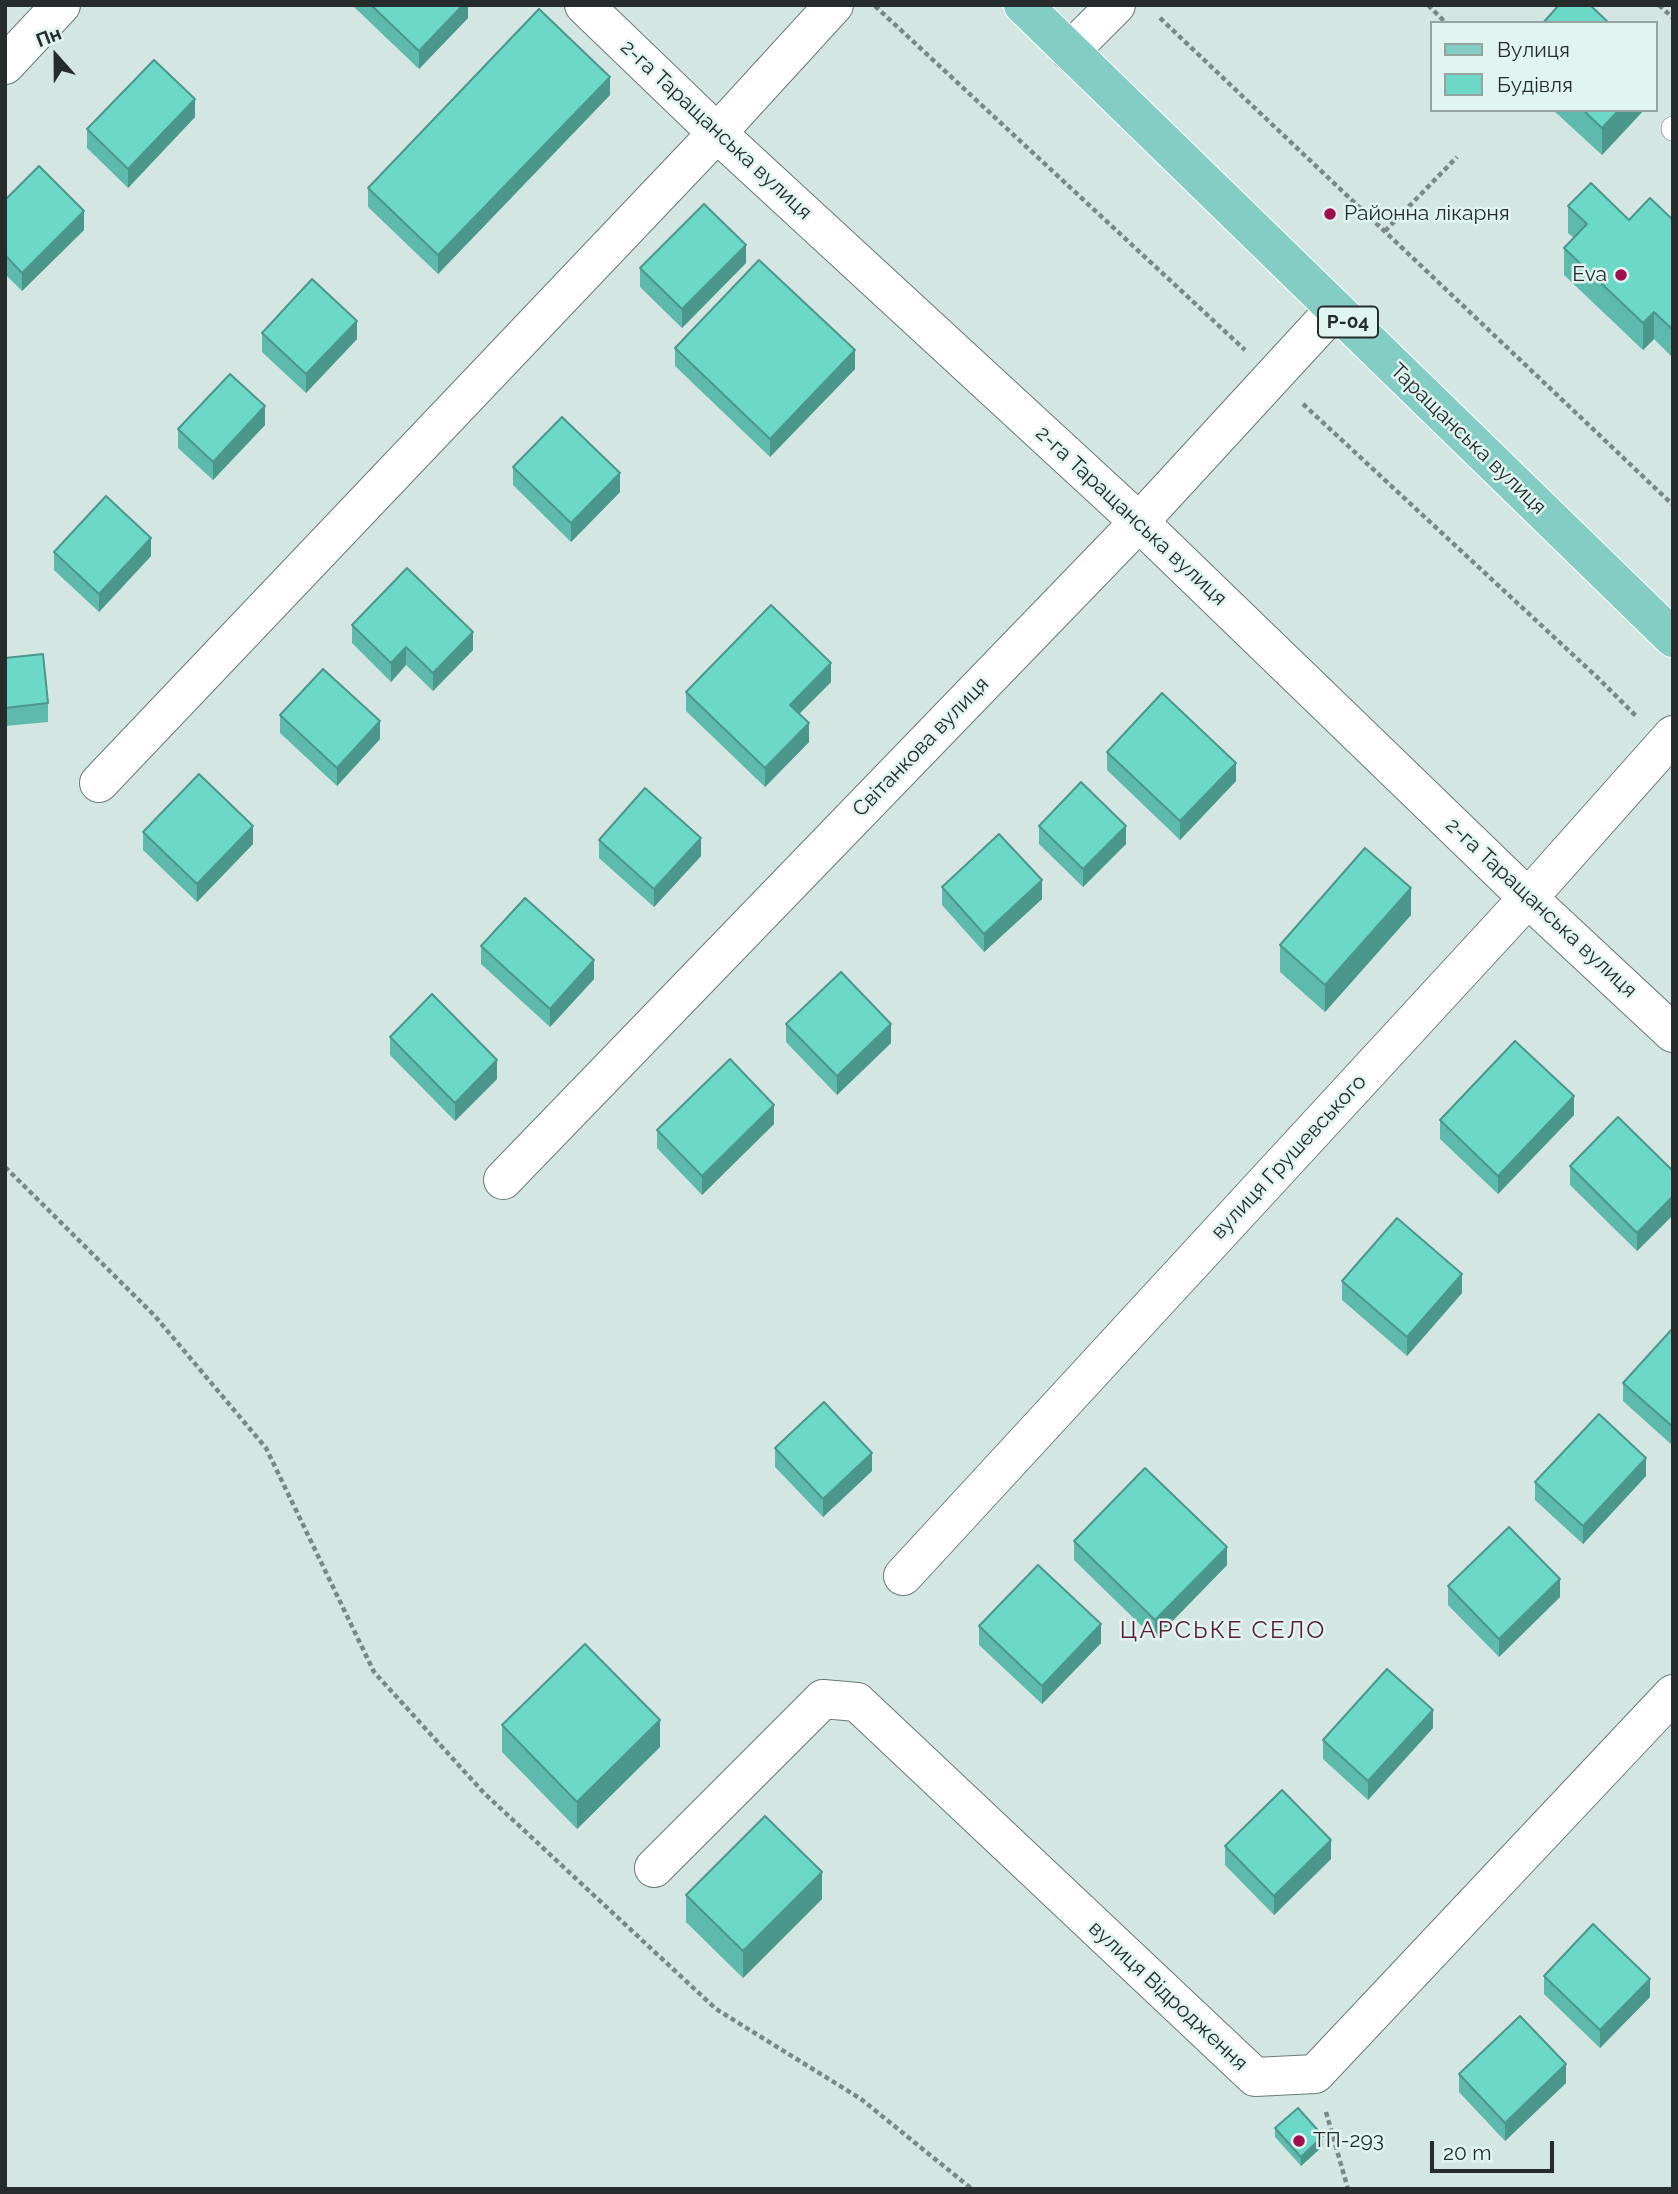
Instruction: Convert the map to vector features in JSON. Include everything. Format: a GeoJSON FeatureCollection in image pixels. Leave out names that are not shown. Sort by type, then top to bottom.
{"type":"FeatureCollection","features":[{"type":"Feature","properties":{"kind":"main road","name":"Таращанська вулиця"},"geometry":{"type":"LineString","coordinates":[[1023,5],[1673,638]]}},
{"type":"Feature","properties":{"kind":"street"},"geometry":{"type":"LineString","coordinates":[[5,65],[61,5]]}},
{"type":"Feature","properties":{"kind":"street","name":"2-га Таращанська вулиця"},"geometry":{"type":"LineString","coordinates":[[584,5],[717,133],[1139,522],[1528,898],[1673,1033]]}},
{"type":"Feature","properties":{"kind":"street"},"geometry":{"type":"LineString","coordinates":[[99,783],[717,133],[834,5]]}},
{"type":"Feature","properties":{"kind":"street"},"geometry":{"type":"LineString","coordinates":[[1070,51],[1116,5]]}},
{"type":"Feature","properties":{"kind":"street","name":"Світанкова вулиця"},"geometry":{"type":"LineString","coordinates":[[503,1180],[1139,522],[1335,309]]}},
{"type":"Feature","properties":{"kind":"street","name":"вулиця Грушевського"},"geometry":{"type":"LineString","coordinates":[[902,1576],[1528,898],[1673,735]]}},
{"type":"Feature","properties":{"kind":"street"},"geometry":{"type":"LineString","coordinates":[[1315,2074],[1673,1694]]}},
{"type":"Feature","properties":{"kind":"street","name":"вулиця Відродження"},"geometry":{"type":"LineString","coordinates":[[654,1868],[824,1699],[857,1702],[1255,2077],[1315,2074]]}},
{"type":"Feature","properties":{"kind":"path"},"geometry":{"type":"LineString","coordinates":[[874,5],[1598,678]]}},
{"type":"Feature","properties":{"kind":"path"},"geometry":{"type":"LineString","coordinates":[[1428,5],[1444,21]]}},
{"type":"Feature","properties":{"kind":"path"},"geometry":{"type":"LineString","coordinates":[[1659,5],[1673,18]]}},
{"type":"Feature","properties":{"kind":"path"},"geometry":{"type":"LineString","coordinates":[[1160,18],[1673,505]]}},
{"type":"Feature","properties":{"kind":"path"},"geometry":{"type":"LineString","coordinates":[[1385,231],[1457,157]]}},
{"type":"Feature","properties":{"kind":"path"},"geometry":{"type":"LineString","coordinates":[[5,1167],[154,1315],[266,1448],[374,1672],[484,1793],[716,2009],[861,2099],[972,2189]]}},
{"type":"Feature","properties":{"kind":"path"},"geometry":{"type":"LineString","coordinates":[[1315,2074],[1348,2189]]}},
{"type":"Feature","properties":{"kind":"building"},"geometry":{"type":"Polygon","coordinates":[[[371,5],[463,5],[419,51],[371,5]]]}},
{"type":"Feature","properties":{"kind":"building"},"geometry":{"type":"Polygon","coordinates":[[[1559,5],[1590,5],[1607,21],[1545,21],[1559,5]]]}},
{"type":"Feature","properties":{"kind":"building"},"geometry":{"type":"Polygon","coordinates":[[[539,9],[610,77],[438,255],[368,188],[539,9]]]}},
{"type":"Feature","properties":{"kind":"building"},"geometry":{"type":"Polygon","coordinates":[[[154,60],[195,99],[128,169],[87,129],[154,60]]]}},
{"type":"Feature","properties":{"kind":"building"},"geometry":{"type":"Polygon","coordinates":[[[1585,112],[1617,112],[1602,128],[1585,112]]]}},
{"type":"Feature","properties":{"kind":"building"},"geometry":{"type":"Polygon","coordinates":[[[39,166],[84,211],[22,273],[5,255],[5,200],[39,166]]]}},
{"type":"Feature","properties":{"kind":"building"},"geometry":{"type":"Polygon","coordinates":[[[1591,183],[1629,220],[1650,198],[1673,220],[1673,330],[1654,312],[1643,323],[1564,248],[1587,224],[1568,206],[1591,183]]]}},
{"type":"Feature","properties":{"kind":"building"},"geometry":{"type":"Polygon","coordinates":[[[704,204],[746,245],[682,309],[640,268],[704,204]]]}},
{"type":"Feature","properties":{"kind":"building"},"geometry":{"type":"Polygon","coordinates":[[[759,260],[855,350],[770,439],[675,348],[759,260]]]}},
{"type":"Feature","properties":{"kind":"building"},"geometry":{"type":"Polygon","coordinates":[[[312,279],[357,321],[306,374],[262,333],[312,279]]]}},
{"type":"Feature","properties":{"kind":"building"},"geometry":{"type":"Polygon","coordinates":[[[230,374],[265,406],[213,462],[178,429],[230,374]]]}},
{"type":"Feature","properties":{"kind":"building"},"geometry":{"type":"Polygon","coordinates":[[[562,417],[620,473],[571,523],[513,467],[562,417]]]}},
{"type":"Feature","properties":{"kind":"building"},"geometry":{"type":"Polygon","coordinates":[[[106,496],[151,538],[99,594],[54,552],[106,496]]]}},
{"type":"Feature","properties":{"kind":"building"},"geometry":{"type":"Polygon","coordinates":[[[407,568],[473,632],[433,673],[406,647],[391,663],[352,625],[407,568]]]}},
{"type":"Feature","properties":{"kind":"building"},"geometry":{"type":"Polygon","coordinates":[[[771,605],[831,663],[790,705],[809,723],[765,768],[686,692],[771,605]]]}},
{"type":"Feature","properties":{"kind":"building"},"geometry":{"type":"Polygon","coordinates":[[[43,654],[48,703],[5,708],[5,658],[43,654]]]}},
{"type":"Feature","properties":{"kind":"building"},"geometry":{"type":"Polygon","coordinates":[[[323,669],[380,721],[337,768],[280,715],[323,669]]]}},
{"type":"Feature","properties":{"kind":"building"},"geometry":{"type":"Polygon","coordinates":[[[1162,693],[1236,763],[1180,821],[1107,752],[1162,693]]]}},
{"type":"Feature","properties":{"kind":"building"},"geometry":{"type":"Polygon","coordinates":[[[199,774],[253,826],[197,884],[143,832],[199,774]]]}},
{"type":"Feature","properties":{"kind":"building"},"geometry":{"type":"Polygon","coordinates":[[[1081,782],[1126,826],[1083,869],[1039,826],[1081,782]]]}},
{"type":"Feature","properties":{"kind":"building"},"geometry":{"type":"Polygon","coordinates":[[[645,788],[701,838],[654,889],[599,840],[645,788]]]}},
{"type":"Feature","properties":{"kind":"building"},"geometry":{"type":"Polygon","coordinates":[[[999,834],[1042,880],[984,934],[942,887],[999,834]]]}},
{"type":"Feature","properties":{"kind":"building"},"geometry":{"type":"Polygon","coordinates":[[[1365,848],[1411,888],[1325,985],[1280,945],[1365,848]]]}},
{"type":"Feature","properties":{"kind":"building"},"geometry":{"type":"Polygon","coordinates":[[[525,898],[594,960],[550,1009],[481,946],[525,898]]]}},
{"type":"Feature","properties":{"kind":"building"},"geometry":{"type":"Polygon","coordinates":[[[841,972],[891,1024],[837,1076],[786,1024],[841,972]]]}},
{"type":"Feature","properties":{"kind":"building"},"geometry":{"type":"Polygon","coordinates":[[[432,994],[497,1060],[455,1103],[390,1037],[432,994]]]}},
{"type":"Feature","properties":{"kind":"building"},"geometry":{"type":"Polygon","coordinates":[[[1515,1041],[1574,1096],[1498,1176],[1440,1120],[1515,1041]]]}},
{"type":"Feature","properties":{"kind":"building"},"geometry":{"type":"Polygon","coordinates":[[[730,1059],[774,1105],[702,1176],[657,1130],[730,1059]]]}},
{"type":"Feature","properties":{"kind":"building"},"geometry":{"type":"Polygon","coordinates":[[[1618,1117],[1673,1171],[1673,1196],[1637,1233],[1570,1166],[1618,1117]]]}},
{"type":"Feature","properties":{"kind":"building"},"geometry":{"type":"Polygon","coordinates":[[[1397,1218],[1462,1274],[1407,1337],[1342,1281],[1397,1218]]]}},
{"type":"Feature","properties":{"kind":"building"},"geometry":{"type":"Polygon","coordinates":[[[1673,1328],[1673,1427],[1623,1383],[1673,1328]]]}},
{"type":"Feature","properties":{"kind":"building"},"geometry":{"type":"Polygon","coordinates":[[[824,1402],[872,1453],[823,1499],[775,1448],[824,1402]]]}},
{"type":"Feature","properties":{"kind":"building"},"geometry":{"type":"Polygon","coordinates":[[[1599,1414],[1646,1458],[1583,1526],[1535,1482],[1599,1414]]]}},
{"type":"Feature","properties":{"kind":"building"},"geometry":{"type":"Polygon","coordinates":[[[1145,1468],[1227,1547],[1155,1620],[1074,1541],[1145,1468]]]}},
{"type":"Feature","properties":{"kind":"building"},"geometry":{"type":"Polygon","coordinates":[[[1509,1527],[1560,1579],[1499,1639],[1448,1586],[1509,1527]]]}},
{"type":"Feature","properties":{"kind":"building"},"geometry":{"type":"Polygon","coordinates":[[[1038,1565],[1101,1624],[1042,1686],[979,1626],[1038,1565]]]}},
{"type":"Feature","properties":{"kind":"building"},"geometry":{"type":"Polygon","coordinates":[[[585,1644],[660,1720],[577,1802],[502,1725],[585,1644]]]}},
{"type":"Feature","properties":{"kind":"building"},"geometry":{"type":"Polygon","coordinates":[[[1387,1669],[1433,1710],[1368,1781],[1323,1740],[1387,1669]]]}},
{"type":"Feature","properties":{"kind":"building"},"geometry":{"type":"Polygon","coordinates":[[[1282,1790],[1331,1840],[1274,1896],[1225,1846],[1282,1790]]]}},
{"type":"Feature","properties":{"kind":"building"},"geometry":{"type":"Polygon","coordinates":[[[765,1816],[822,1872],[743,1951],[686,1895],[765,1816]]]}},
{"type":"Feature","properties":{"kind":"building"},"geometry":{"type":"Polygon","coordinates":[[[1593,1924],[1650,1979],[1600,2030],[1544,1976],[1593,1924]]]}},
{"type":"Feature","properties":{"kind":"building"},"geometry":{"type":"Polygon","coordinates":[[[1520,2016],[1566,2064],[1505,2123],[1459,2074],[1520,2016]]]}},
{"type":"Feature","properties":{"kind":"building","name":"ТП-293"},"geometry":{"type":"Polygon","coordinates":[[[1298,2108],[1323,2136],[1301,2157],[1275,2128],[1298,2108]]]}},
{"type":"Feature","properties":{"kind":"place","name":"Районна лікарня"},"geometry":{"type":"Point","coordinates":[1330,214]}},
{"type":"Feature","properties":{"kind":"place","name":"Eva"},"geometry":{"type":"Point","coordinates":[1621,275]}},
{"type":"Feature","properties":{"kind":"place","name":"ТП-293"},"geometry":{"type":"Point","coordinates":[1299,2141]}},
{"type":"Feature","properties":{"kind":"district","name":"ЦАРСЬКЕ СЕЛО"},"geometry":{"type":"Point","coordinates":[1223,1631]}}]}
